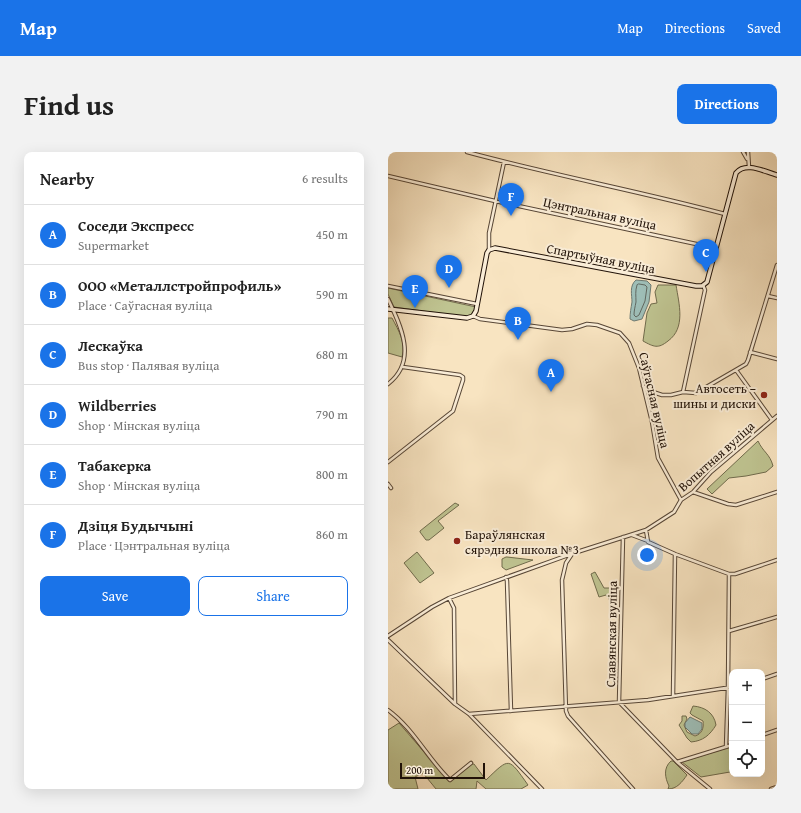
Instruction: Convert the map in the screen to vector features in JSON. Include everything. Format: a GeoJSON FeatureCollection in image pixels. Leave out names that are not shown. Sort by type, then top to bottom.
{"type":"FeatureCollection","features":[{"type":"Feature","properties":{"kind":"main road"},"geometry":{"type":"LineString","coordinates":[[703,285],[707,282],[736,173],[749,167],[777,175]]}},
{"type":"Feature","properties":{"kind":"main road","name":"Спартыўная вуліца"},"geometry":{"type":"LineString","coordinates":[[489,250],[495,248],[589,267],[696,286],[703,285]]}},
{"type":"Feature","properties":{"kind":"main road"},"geometry":{"type":"LineString","coordinates":[[388,309],[472,317],[477,304],[489,250]]}},
{"type":"Feature","properties":{"kind":"street"},"geometry":{"type":"LineString","coordinates":[[467,152],[725,214]]}},
{"type":"Feature","properties":{"kind":"street"},"geometry":{"type":"LineString","coordinates":[[743,152],[748,160]]}},
{"type":"Feature","properties":{"kind":"street"},"geometry":{"type":"LineString","coordinates":[[748,152],[749,167]]}},
{"type":"Feature","properties":{"kind":"street"},"geometry":{"type":"LineString","coordinates":[[489,250],[489,233],[504,162]]}},
{"type":"Feature","properties":{"kind":"street","name":"Цэнтральная вуліца"},"geometry":{"type":"LineString","coordinates":[[388,176],[495,201],[715,248]]}},
{"type":"Feature","properties":{"kind":"street"},"geometry":{"type":"LineString","coordinates":[[643,386],[647,390],[662,395],[671,395],[683,392],[696,393],[746,364],[777,265]]}},
{"type":"Feature","properties":{"kind":"street"},"geometry":{"type":"LineString","coordinates":[[683,392],[705,290],[703,285]]}},
{"type":"Feature","properties":{"kind":"street"},"geometry":{"type":"LineString","coordinates":[[388,286],[477,304]]}},
{"type":"Feature","properties":{"kind":"street"},"geometry":{"type":"LineString","coordinates":[[768,296],[777,298]]}},
{"type":"Feature","properties":{"kind":"street"},"geometry":{"type":"LineString","coordinates":[[388,299],[405,344],[406,352],[403,367],[388,384]]}},
{"type":"Feature","properties":{"kind":"street","name":"Саўгасная вуліца"},"geometry":{"type":"LineString","coordinates":[[472,317],[480,320],[557,329],[572,329],[592,324],[615,331],[626,339],[631,347],[638,366],[652,422],[658,458],[681,500]]}},
{"type":"Feature","properties":{"kind":"street"},"geometry":{"type":"LineString","coordinates":[[750,352],[777,358]]}},
{"type":"Feature","properties":{"kind":"street"},"geometry":{"type":"LineString","coordinates":[[388,462],[452,411],[463,380],[463,377],[403,367]]}},
{"type":"Feature","properties":{"kind":"street"},"geometry":{"type":"LineString","coordinates":[[736,370],[772,420]]}},
{"type":"Feature","properties":{"kind":"street","name":"Вопытная вуліца"},"geometry":{"type":"LineString","coordinates":[[388,636],[432,607],[449,598],[574,553],[646,530],[674,512],[681,500],[693,492],[711,472],[777,416]]}},
{"type":"Feature","properties":{"kind":"street"},"geometry":{"type":"LineString","coordinates":[[388,484],[391,488]]}},
{"type":"Feature","properties":{"kind":"street"},"geometry":{"type":"LineString","coordinates":[[693,492],[728,504],[736,505],[777,492]]}},
{"type":"Feature","properties":{"kind":"street"},"geometry":{"type":"LineString","coordinates":[[646,530],[648,542]]}},
{"type":"Feature","properties":{"kind":"street"},"geometry":{"type":"LineString","coordinates":[[632,535],[675,554],[729,574],[735,574],[777,560]]}},
{"type":"Feature","properties":{"kind":"street","name":"Славянская вуліца"},"geometry":{"type":"LineString","coordinates":[[623,537],[619,702],[677,762],[710,789]]}},
{"type":"Feature","properties":{"kind":"street"},"geometry":{"type":"LineString","coordinates":[[574,553],[566,563],[562,580],[565,707],[568,716],[633,789]]}},
{"type":"Feature","properties":{"kind":"street"},"geometry":{"type":"LineString","coordinates":[[673,696],[675,554]]}},
{"type":"Feature","properties":{"kind":"street"},"geometry":{"type":"LineString","coordinates":[[729,574],[730,669]]}},
{"type":"Feature","properties":{"kind":"street"},"geometry":{"type":"LineString","coordinates":[[506,577],[511,711]]}},
{"type":"Feature","properties":{"kind":"street"},"geometry":{"type":"LineString","coordinates":[[449,598],[454,608],[455,704]]}},
{"type":"Feature","properties":{"kind":"street"},"geometry":{"type":"LineString","coordinates":[[729,631],[777,617]]}},
{"type":"Feature","properties":{"kind":"street"},"geometry":{"type":"LineString","coordinates":[[388,640],[455,704],[469,714],[542,789]]}},
{"type":"Feature","properties":{"kind":"street"},"geometry":{"type":"LineString","coordinates":[[765,678],[777,674]]}},
{"type":"Feature","properties":{"kind":"street"},"geometry":{"type":"LineString","coordinates":[[469,714],[619,702],[673,696],[729,687]]}},
{"type":"Feature","properties":{"kind":"street"},"geometry":{"type":"LineString","coordinates":[[726,746],[729,702]]}},
{"type":"Feature","properties":{"kind":"street"},"geometry":{"type":"LineString","coordinates":[[388,710],[416,737],[450,780],[471,763]]}},
{"type":"Feature","properties":{"kind":"street"},"geometry":{"type":"LineString","coordinates":[[765,734],[777,730]]}},
{"type":"Feature","properties":{"kind":"street"},"geometry":{"type":"LineString","coordinates":[[677,762],[729,746]]}},
{"type":"Feature","properties":{"kind":"street"},"geometry":{"type":"LineString","coordinates":[[771,789],[777,787]]}},
{"type":"Feature","properties":{"kind":"green space"},"geometry":{"type":"Polygon","coordinates":[[[658,285],[676,285],[680,315],[679,323],[674,336],[665,344],[656,346],[650,345],[643,341],[647,313],[651,304],[657,303],[655,292],[658,285]]]}},
{"type":"Feature","properties":{"kind":"green space"},"geometry":{"type":"Polygon","coordinates":[[[388,288],[476,307],[471,315],[466,317],[394,307],[388,294],[388,288]]]}},
{"type":"Feature","properties":{"kind":"green space"},"geometry":{"type":"Polygon","coordinates":[[[388,318],[392,318],[401,337],[403,347],[402,357],[388,353],[388,318]]]}},
{"type":"Feature","properties":{"kind":"green space"},"geometry":{"type":"Polygon","coordinates":[[[758,441],[773,466],[766,472],[729,478],[712,494],[707,489],[758,441]]]}},
{"type":"Feature","properties":{"kind":"green space"},"geometry":{"type":"Polygon","coordinates":[[[455,503],[459,505],[438,521],[444,528],[429,540],[426,540],[420,531],[455,503]]]}},
{"type":"Feature","properties":{"kind":"green space"},"geometry":{"type":"Polygon","coordinates":[[[417,552],[434,573],[420,583],[404,563],[417,552]]]}},
{"type":"Feature","properties":{"kind":"green space"},"geometry":{"type":"Polygon","coordinates":[[[506,557],[533,560],[506,570],[502,567],[502,559],[506,557]]]}},
{"type":"Feature","properties":{"kind":"green space"},"geometry":{"type":"Polygon","coordinates":[[[595,572],[604,588],[615,588],[617,610],[606,595],[599,597],[591,574],[595,572]]]}},
{"type":"Feature","properties":{"kind":"green space"},"geometry":{"type":"Polygon","coordinates":[[[693,706],[708,711],[713,717],[716,725],[706,737],[691,742],[679,725],[682,721],[682,716],[686,716],[687,719],[684,725],[687,732],[695,736],[701,732],[703,728],[703,721],[690,713],[693,706]]]}},
{"type":"Feature","properties":{"kind":"green space"},"geometry":{"type":"Polygon","coordinates":[[[399,723],[450,782],[472,764],[474,764],[486,780],[500,767],[508,763],[516,769],[528,785],[521,789],[486,789],[477,781],[476,789],[436,789],[423,773],[415,777],[418,789],[388,789],[388,730],[399,723]]]}},
{"type":"Feature","properties":{"kind":"green space"},"geometry":{"type":"Polygon","coordinates":[[[729,747],[729,772],[701,777],[682,762],[729,747]]]}},
{"type":"Feature","properties":{"kind":"green space"},"geometry":{"type":"Polygon","coordinates":[[[671,761],[673,761],[687,775],[677,786],[668,789],[669,786],[666,780],[666,770],[671,761]]]}},
{"type":"Feature","properties":{"kind":"water"},"geometry":{"type":"Polygon","coordinates":[[[636,280],[647,281],[651,285],[649,302],[642,319],[634,321],[630,319],[632,302],[631,294],[632,285],[636,280]]]}},
{"type":"Feature","properties":{"kind":"water"},"geometry":{"type":"Polygon","coordinates":[[[690,717],[702,723],[702,729],[698,734],[692,734],[685,727],[685,723],[690,717]]]}},
{"type":"Feature","properties":{"kind":"place","name":"Дзіця Будычыні"},"geometry":{"type":"Point","coordinates":[511,216]}},
{"type":"Feature","properties":{"kind":"place","name":"Лескаўка"},"geometry":{"type":"Point","coordinates":[706,272]}},
{"type":"Feature","properties":{"kind":"place","name":"Wildberries"},"geometry":{"type":"Point","coordinates":[449,288]}},
{"type":"Feature","properties":{"kind":"place","name":"Табакерка"},"geometry":{"type":"Point","coordinates":[415,308]}},
{"type":"Feature","properties":{"kind":"place","name":"ООО «Металлстройпрофиль»"},"geometry":{"type":"Point","coordinates":[518,340]}},
{"type":"Feature","properties":{"kind":"place","name":"Соседи Экспресс"},"geometry":{"type":"Point","coordinates":[551,392]}},
{"type":"Feature","properties":{"kind":"place","name":"Автосеть – шины и диски"},"geometry":{"type":"Point","coordinates":[764,395]}},
{"type":"Feature","properties":{"kind":"place","name":"Бараўлянская сярэдняя школа №3"},"geometry":{"type":"Point","coordinates":[457,541]}}]}
